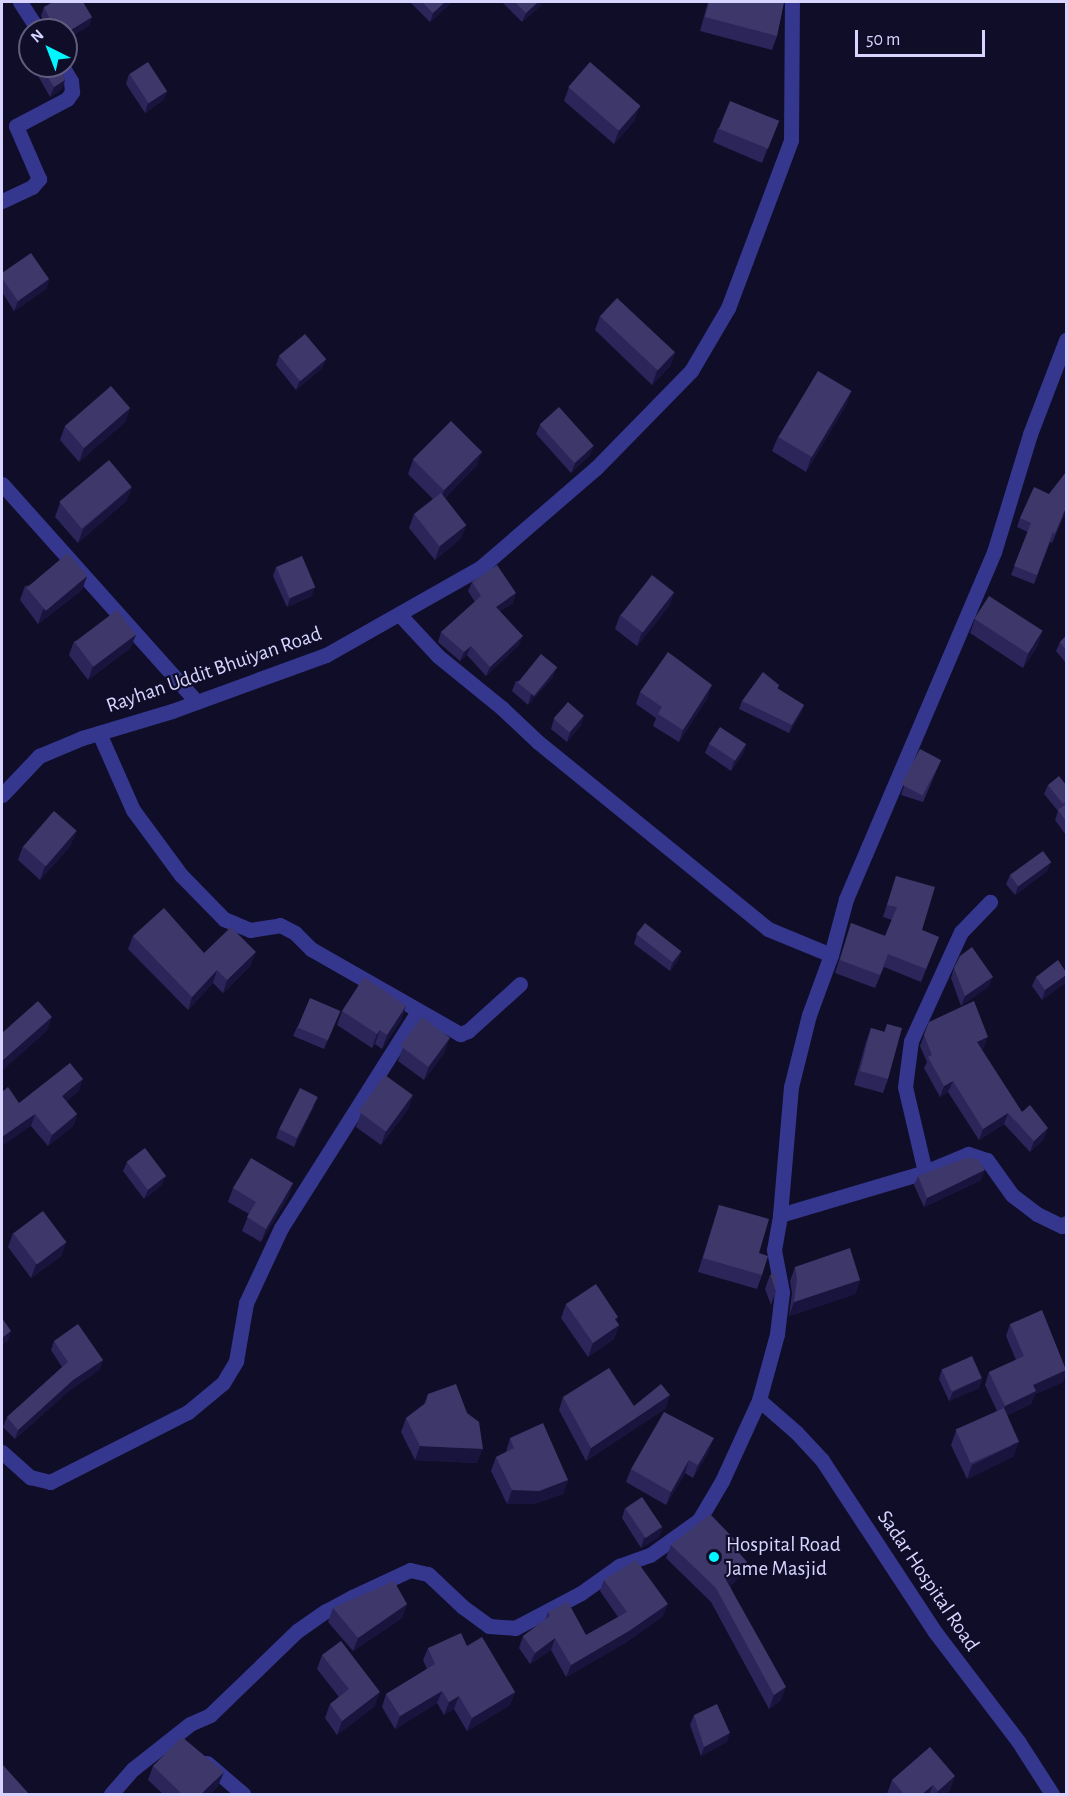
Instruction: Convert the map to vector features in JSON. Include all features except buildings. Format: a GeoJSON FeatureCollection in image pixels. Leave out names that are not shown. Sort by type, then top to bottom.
{"type":"FeatureCollection","features":[{"type":"Feature","properties":{"kind":"street"},"geometry":{"type":"LineString","coordinates":[[20,2],[30,18]]}},
{"type":"Feature","properties":{"kind":"street","name":"Rayhan Uddit Bhuiyan Road"},"geometry":{"type":"LineString","coordinates":[[2,795],[39,756],[326,655],[480,568],[596,468],[691,371],[728,308],[791,140],[792,2]]}},
{"type":"Feature","properties":{"kind":"street"},"geometry":{"type":"LineString","coordinates":[[2,201],[33,187],[39,179],[16,126],[67,99],[72,92],[69,78]]}},
{"type":"Feature","properties":{"kind":"street"},"geometry":{"type":"LineString","coordinates":[[111,1794],[133,1768],[183,1743],[190,1725],[210,1715],[297,1631],[326,1611],[410,1570],[428,1574],[463,1607],[489,1626],[515,1628],[581,1593],[619,1566],[650,1555],[699,1520],[722,1481],[759,1400],[777,1334],[783,1292],[774,1250],[780,1215],[791,1087],[809,1015],[846,899],[994,552],[1030,434],[1066,340]]}},
{"type":"Feature","properties":{"kind":"street"},"geometry":{"type":"LineString","coordinates":[[2,484],[197,702]]}},
{"type":"Feature","properties":{"kind":"street"},"geometry":{"type":"LineString","coordinates":[[399,614],[438,656],[586,782],[768,929],[828,954]]}},
{"type":"Feature","properties":{"kind":"street"},"geometry":{"type":"LineString","coordinates":[[99,733],[133,810],[181,875],[224,919],[250,930],[280,925],[295,933],[311,949],[460,1034],[468,1031],[520,984]]}},
{"type":"Feature","properties":{"kind":"street"},"geometry":{"type":"LineString","coordinates":[[925,1172],[905,1087],[911,1041],[961,932],[990,902]]}},
{"type":"Feature","properties":{"kind":"street"},"geometry":{"type":"LineString","coordinates":[[2,1452],[30,1477],[50,1482],[188,1412],[223,1383],[236,1361],[246,1303],[281,1228],[418,1011]]}},
{"type":"Feature","properties":{"kind":"street"},"geometry":{"type":"LineString","coordinates":[[780,1215],[925,1172],[968,1154],[987,1160],[1012,1195],[1037,1215],[1065,1227]]}},
{"type":"Feature","properties":{"kind":"street","name":"Sadar Hospital Road"},"geometry":{"type":"LineString","coordinates":[[759,1400],[796,1432],[822,1460],[935,1632],[1018,1741],[1052,1794]]}},
{"type":"Feature","properties":{"kind":"street"},"geometry":{"type":"LineString","coordinates":[[183,1743],[243,1794]]}},
{"type":"Feature","properties":{"kind":"place","name":"Hospital Road Jame Masjid"},"geometry":{"type":"Point","coordinates":[714,1557]}}]}
